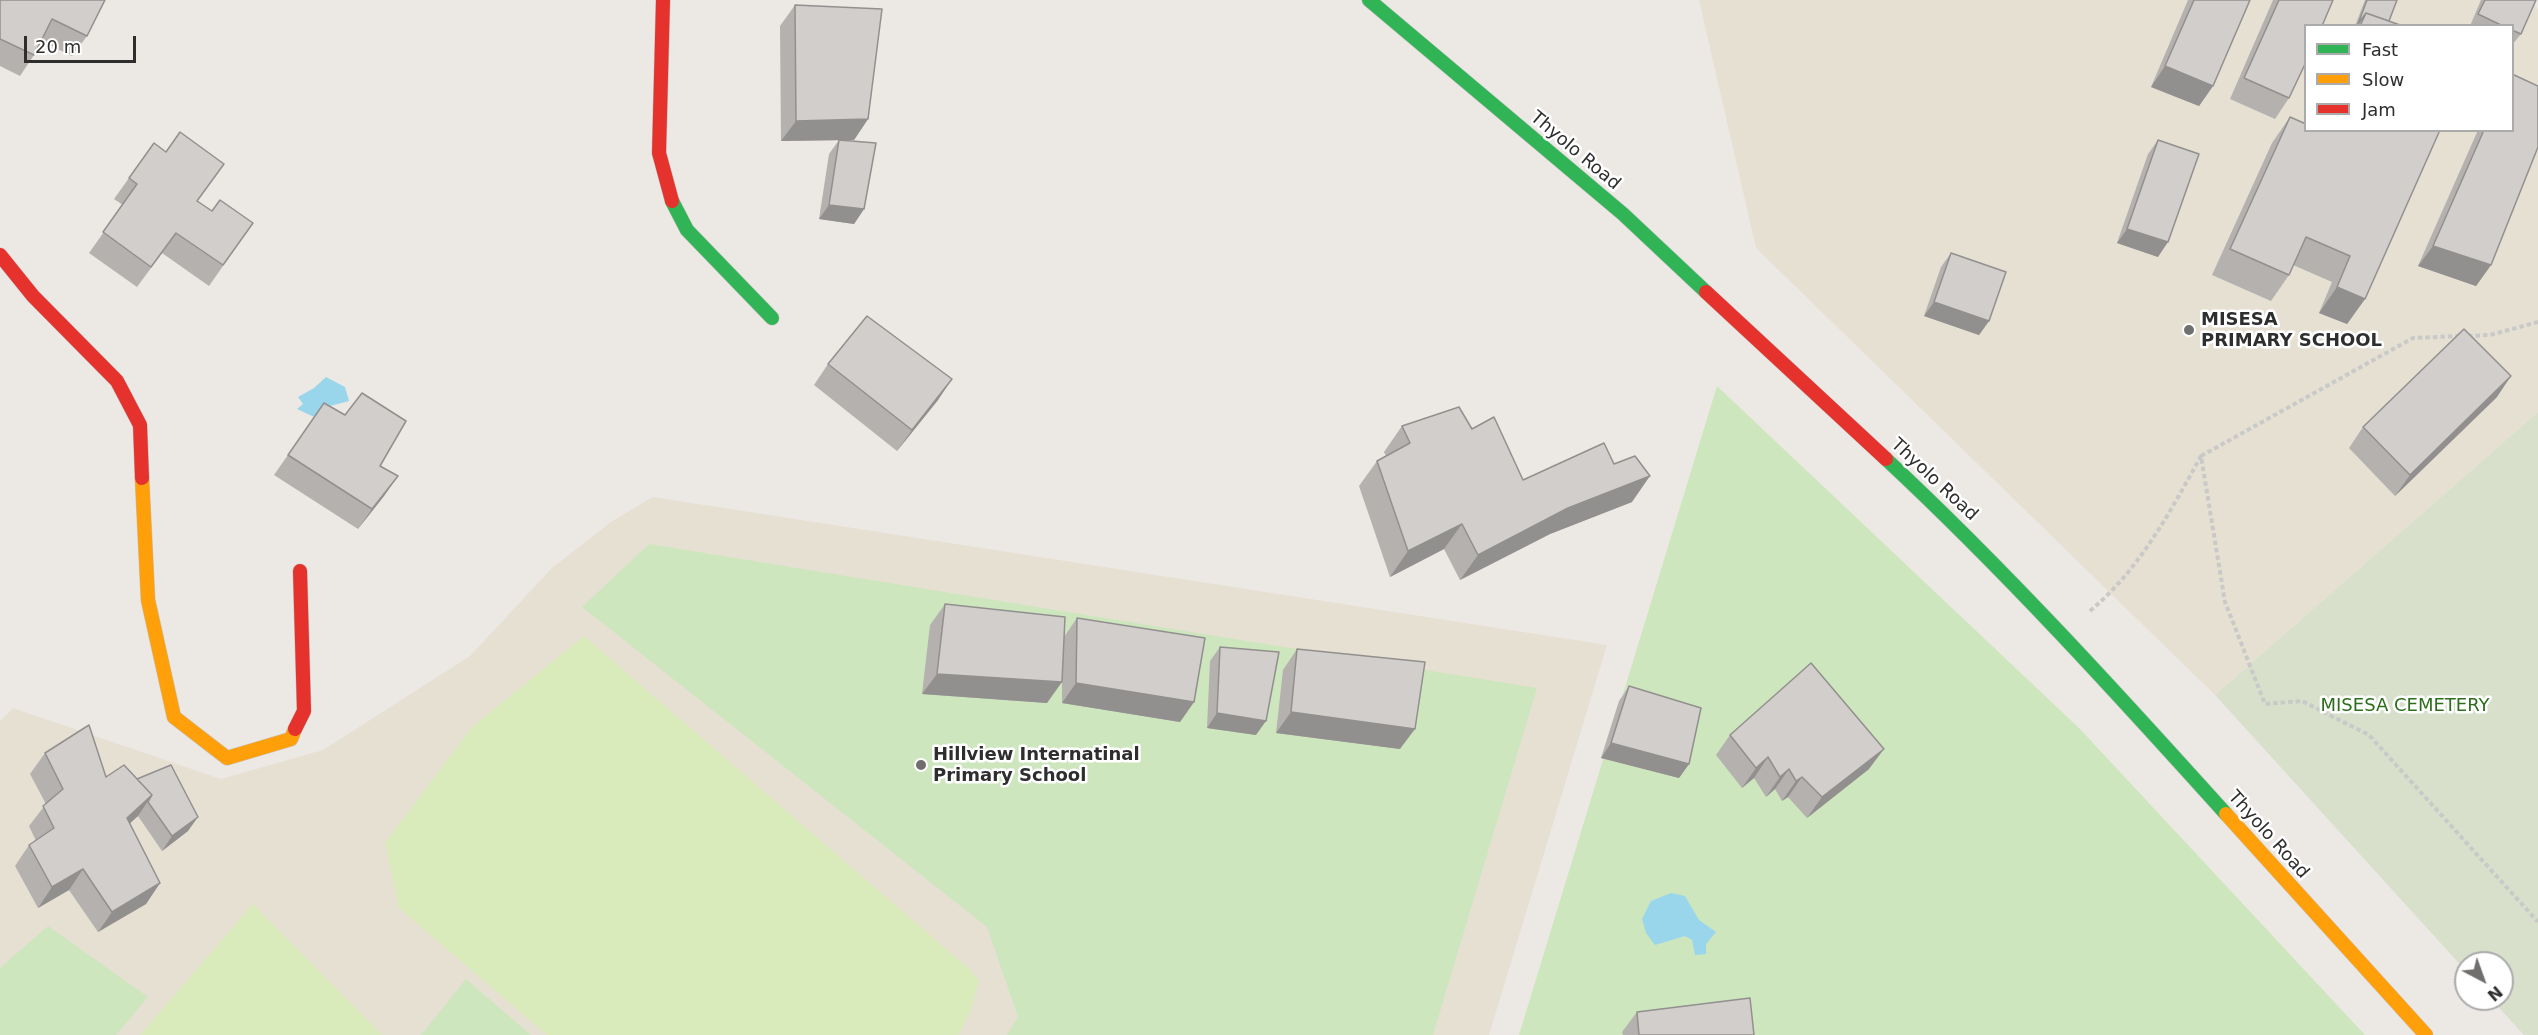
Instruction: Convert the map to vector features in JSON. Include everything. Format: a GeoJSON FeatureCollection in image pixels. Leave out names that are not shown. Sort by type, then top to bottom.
{"type":"FeatureCollection","features":[{"type":"Feature","properties":{"kind":"main road"},"geometry":{"type":"LineString","coordinates":[[663,0],[659,153],[664,180],[675,210],[687,230],[772,318]]}},
{"type":"Feature","properties":{"kind":"main road","name":"Thyolo Road"},"geometry":{"type":"LineString","coordinates":[[1368,0],[1623,214],[1963,531],[2062,635],[2426,1035]]}},
{"type":"Feature","properties":{"kind":"main road"},"geometry":{"type":"LineString","coordinates":[[0,255],[33,296],[117,381],[140,425],[148,600],[174,717],[226,758],[291,739],[304,711],[300,571]]}},
{"type":"Feature","properties":{"kind":"path"},"geometry":{"type":"LineString","coordinates":[[2062,635],[2106,598],[2155,539],[2201,456],[2413,338],[2490,335],[2538,322]]}},
{"type":"Feature","properties":{"kind":"path"},"geometry":{"type":"LineString","coordinates":[[2201,456],[2225,602],[2265,704],[2302,701],[2369,735],[2538,922]]}},
{"type":"Feature","properties":{"kind":"shaded area","name":"MISESA PRIMARY SCHOOL"},"geometry":{"type":"Polygon","coordinates":[[[1699,0],[2531,0],[2538,9],[2538,412],[2215,695],[1756,248],[1699,0]]]}},
{"type":"Feature","properties":{"kind":"shaded area","name":"Hillview Internatinal Primary School"},"geometry":{"type":"Polygon","coordinates":[[[653,497],[1607,645],[1489,1035],[0,1035],[0,721],[13,708],[221,779],[323,750],[470,656],[552,568],[611,522],[653,497]]]}},
{"type":"Feature","properties":{"kind":"green space"},"geometry":{"type":"Polygon","coordinates":[[[1717,386],[2079,728],[2365,1035],[1519,1035],[1717,386]]]}},
{"type":"Feature","properties":{"kind":"green space","name":"MISESA CEMETERY"},"geometry":{"type":"Polygon","coordinates":[[[2538,412],[2538,1035],[2524,1035],[2502,1011],[2514,1011],[2514,951],[2454,951],[2454,958],[2215,695],[2538,412]]]}},
{"type":"Feature","properties":{"kind":"green space"},"geometry":{"type":"Polygon","coordinates":[[[649,544],[1537,688],[1433,1035],[1007,1035],[1018,1017],[987,927],[582,607],[649,544]]]}},
{"type":"Feature","properties":{"kind":"green space"},"geometry":{"type":"Polygon","coordinates":[[[584,636],[968,968],[979,980],[972,1007],[959,1035],[547,1035],[399,908],[385,843],[472,727],[584,636]]]}},
{"type":"Feature","properties":{"kind":"green space"},"geometry":{"type":"Polygon","coordinates":[[[253,904],[382,1035],[140,1035],[253,904]]]}},
{"type":"Feature","properties":{"kind":"green space"},"geometry":{"type":"Polygon","coordinates":[[[48,926],[148,997],[116,1035],[0,1035],[0,968],[48,926]]]}},
{"type":"Feature","properties":{"kind":"green space"},"geometry":{"type":"Polygon","coordinates":[[[466,979],[531,1035],[421,1035],[466,979]]]}},
{"type":"Feature","properties":{"kind":"water"},"geometry":{"type":"Polygon","coordinates":[[[326,377],[345,387],[349,401],[330,406],[322,413],[325,422],[297,409],[303,404],[298,397],[314,388],[326,377]]]}},
{"type":"Feature","properties":{"kind":"water"},"geometry":{"type":"Polygon","coordinates":[[[1671,893],[1685,896],[1699,920],[1716,932],[1706,944],[1706,954],[1695,955],[1692,940],[1685,936],[1655,945],[1646,933],[1642,919],[1651,901],[1671,893]]]}},
{"type":"Feature","properties":{"kind":"building"},"geometry":{"type":"Polygon","coordinates":[[[0,0],[105,0],[87,36],[52,19],[34,55],[0,39],[0,0]]]}},
{"type":"Feature","properties":{"kind":"building"},"geometry":{"type":"Polygon","coordinates":[[[2194,0],[2250,0],[2213,86],[2165,66],[2194,0]]]}},
{"type":"Feature","properties":{"kind":"building"},"geometry":{"type":"Polygon","coordinates":[[[2279,0],[2333,0],[2323,24],[2304,24],[2304,66],[2289,98],[2244,78],[2279,0]]]}},
{"type":"Feature","properties":{"kind":"building"},"geometry":{"type":"Polygon","coordinates":[[[2367,0],[2397,0],[2389,21],[2366,13],[2358,24],[2367,0]]]}},
{"type":"Feature","properties":{"kind":"building"},"geometry":{"type":"Polygon","coordinates":[[[2485,0],[2536,0],[2521,34],[2514,31],[2514,24],[2499,24],[2478,14],[2485,0]]]}},
{"type":"Feature","properties":{"kind":"building"},"geometry":{"type":"Polygon","coordinates":[[[795,5],[882,9],[868,119],[796,121],[795,5]]]}},
{"type":"Feature","properties":{"kind":"building"},"geometry":{"type":"Polygon","coordinates":[[[2366,13],[2397,24],[2361,24],[2366,13]]]}},
{"type":"Feature","properties":{"kind":"building"},"geometry":{"type":"Polygon","coordinates":[[[2514,75],[2538,86],[2538,147],[2491,265],[2433,246],[2483,132],[2514,132],[2514,75]]]}},
{"type":"Feature","properties":{"kind":"building"},"geometry":{"type":"Polygon","coordinates":[[[2290,117],[2304,123],[2304,132],[2439,132],[2365,299],[2337,287],[2350,256],[2306,237],[2289,275],[2230,249],[2290,117]]]}},
{"type":"Feature","properties":{"kind":"building"},"geometry":{"type":"Polygon","coordinates":[[[180,132],[224,164],[197,201],[212,211],[220,200],[253,223],[223,265],[176,233],[151,267],[103,232],[137,184],[129,178],[154,143],[166,152],[180,132]]]}},
{"type":"Feature","properties":{"kind":"building"},"geometry":{"type":"Polygon","coordinates":[[[839,140],[876,143],[864,209],[829,205],[839,140]]]}},
{"type":"Feature","properties":{"kind":"building"},"geometry":{"type":"Polygon","coordinates":[[[2158,140],[2199,154],[2168,242],[2127,229],[2158,140]]]}},
{"type":"Feature","properties":{"kind":"building"},"geometry":{"type":"Polygon","coordinates":[[[1951,253],[2006,272],[1989,321],[1934,302],[1951,253]]]}},
{"type":"Feature","properties":{"kind":"building"},"geometry":{"type":"Polygon","coordinates":[[[867,316],[952,379],[912,430],[828,364],[867,316]]]}},
{"type":"Feature","properties":{"kind":"building"},"geometry":{"type":"Polygon","coordinates":[[[2464,329],[2511,376],[2410,475],[2363,427],[2464,329]]]}},
{"type":"Feature","properties":{"kind":"building"},"geometry":{"type":"Polygon","coordinates":[[[362,393],[406,421],[380,466],[398,476],[372,509],[288,455],[324,403],[345,415],[362,393]]]}},
{"type":"Feature","properties":{"kind":"building"},"geometry":{"type":"Polygon","coordinates":[[[1459,407],[1472,429],[1494,417],[1523,480],[1604,443],[1614,464],[1635,456],[1650,476],[1568,508],[1478,555],[1462,524],[1408,551],[1377,461],[1410,443],[1402,426],[1459,407]]]}},
{"type":"Feature","properties":{"kind":"building"},"geometry":{"type":"Polygon","coordinates":[[[945,604],[1065,617],[1062,682],[937,674],[945,604]]]}},
{"type":"Feature","properties":{"kind":"building"},"geometry":{"type":"Polygon","coordinates":[[[1077,618],[1205,638],[1194,702],[1076,683],[1077,618]]]}},
{"type":"Feature","properties":{"kind":"building"},"geometry":{"type":"Polygon","coordinates":[[[1220,647],[1279,652],[1266,721],[1217,713],[1220,647]]]}},
{"type":"Feature","properties":{"kind":"building"},"geometry":{"type":"Polygon","coordinates":[[[1297,649],[1425,662],[1415,729],[1291,712],[1297,649]]]}},
{"type":"Feature","properties":{"kind":"building"},"geometry":{"type":"Polygon","coordinates":[[[1811,663],[1884,749],[1822,797],[1802,777],[1796,781],[1789,769],[1780,777],[1768,757],[1756,768],[1730,735],[1811,663]]]}},
{"type":"Feature","properties":{"kind":"building"},"geometry":{"type":"Polygon","coordinates":[[[1629,686],[1701,708],[1689,764],[1611,743],[1629,686]]]}},
{"type":"Feature","properties":{"kind":"building"},"geometry":{"type":"Polygon","coordinates":[[[89,725],[106,777],[124,765],[152,795],[127,818],[160,883],[112,912],[83,869],[52,887],[29,845],[54,828],[43,806],[63,789],[45,753],[89,725]]]}},
{"type":"Feature","properties":{"kind":"building"},"geometry":{"type":"Polygon","coordinates":[[[171,765],[198,817],[172,836],[148,802],[152,795],[137,779],[171,765]]]}},
{"type":"Feature","properties":{"kind":"building"},"geometry":{"type":"Polygon","coordinates":[[[1750,998],[1754,1035],[1639,1035],[1637,1012],[1750,998]]]}},
{"type":"Feature","properties":{"kind":"traffic: fast"},"geometry":{"type":"LineString","coordinates":[[1369,0],[1623,214],[1706,292]]}},
{"type":"Feature","properties":{"kind":"traffic: fast"},"geometry":{"type":"LineString","coordinates":[[672,201],[687,230],[772,318]]}},
{"type":"Feature","properties":{"kind":"traffic: fast"},"geometry":{"type":"LineString","coordinates":[[1886,459],[2017,588],[2226,814]]}},
{"type":"Feature","properties":{"kind":"traffic: slow"},"geometry":{"type":"LineString","coordinates":[[142,478],[148,600],[174,717],[227,758],[291,739],[295,729]]}},
{"type":"Feature","properties":{"kind":"traffic: slow"},"geometry":{"type":"LineString","coordinates":[[2226,814],[2426,1035]]}},
{"type":"Feature","properties":{"kind":"traffic: jam"},"geometry":{"type":"LineString","coordinates":[[663,0],[659,153],[672,201]]}},
{"type":"Feature","properties":{"kind":"traffic: jam"},"geometry":{"type":"LineString","coordinates":[[0,255],[33,296],[117,381],[140,425],[142,478]]}},
{"type":"Feature","properties":{"kind":"traffic: jam"},"geometry":{"type":"LineString","coordinates":[[1706,292],[1886,459]]}},
{"type":"Feature","properties":{"kind":"traffic: jam"},"geometry":{"type":"LineString","coordinates":[[295,729],[304,711],[300,571]]}},
{"type":"Feature","properties":{"kind":"place","name":"MISESA PRIMARY SCHOOL"},"geometry":{"type":"Point","coordinates":[2189,330]}},
{"type":"Feature","properties":{"kind":"place","name":"Hillview Internatinal Primary School"},"geometry":{"type":"Point","coordinates":[921,765]}}]}
